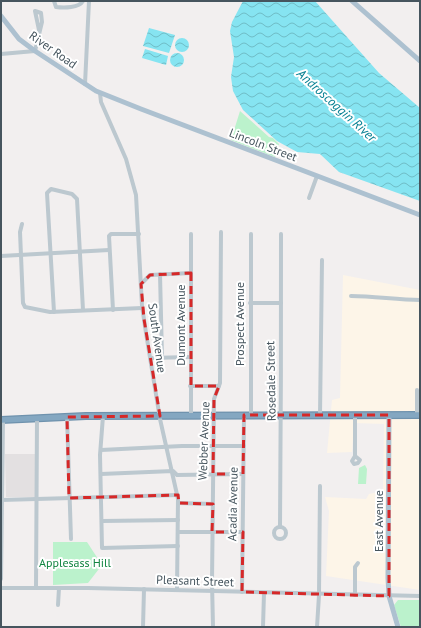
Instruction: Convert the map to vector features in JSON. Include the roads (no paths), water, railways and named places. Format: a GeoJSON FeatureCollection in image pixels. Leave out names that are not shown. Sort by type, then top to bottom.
{"type":"FeatureCollection","features":[{"type":"Feature","properties":{"kind":"highway"},"geometry":{"type":"LineString","coordinates":[[2,420],[103,416],[419,415]]}},
{"type":"Feature","properties":{"kind":"main road"},"geometry":{"type":"LineString","coordinates":[[352,1],[420,62]]}},
{"type":"Feature","properties":{"kind":"main road","name":"River Road"},"geometry":{"type":"LineString","coordinates":[[1,16],[19,39],[34,51],[100,92]]}},
{"type":"Feature","properties":{"kind":"main road","name":"Lincoln Street"},"geometry":{"type":"LineString","coordinates":[[100,92],[420,215]]}},
{"type":"Feature","properties":{"kind":"main road","name":"East Avenue"},"geometry":{"type":"LineString","coordinates":[[389,415],[389,596],[398,627]]}},
{"type":"Feature","properties":{"kind":"street"},"geometry":{"type":"LineString","coordinates":[[54,1],[56,7],[61,8],[79,5],[83,1]]}},
{"type":"Feature","properties":{"kind":"street"},"geometry":{"type":"LineString","coordinates":[[86,84],[89,1]]}},
{"type":"Feature","properties":{"kind":"street"},"geometry":{"type":"LineString","coordinates":[[1,54],[34,51],[43,18],[41,13],[35,11],[39,30]]}},
{"type":"Feature","properties":{"kind":"street","name":"South Avenue"},"geometry":{"type":"LineString","coordinates":[[100,92],[101,102],[122,148],[132,178],[137,202],[142,308],[160,416],[179,503],[177,590]]}},
{"type":"Feature","properties":{"kind":"street"},"geometry":{"type":"LineString","coordinates":[[309,198],[317,176]]}},
{"type":"Feature","properties":{"kind":"street"},"geometry":{"type":"LineString","coordinates":[[54,312],[48,190],[76,196],[83,310]]}},
{"type":"Feature","properties":{"kind":"street"},"geometry":{"type":"LineString","coordinates":[[22,224],[20,232],[24,306],[54,312],[142,308]]}},
{"type":"Feature","properties":{"kind":"street","name":"Webber Avenue"},"geometry":{"type":"LineString","coordinates":[[213,627],[213,446],[214,398],[219,386],[221,232]]}},
{"type":"Feature","properties":{"kind":"street"},"geometry":{"type":"LineString","coordinates":[[113,310],[109,250],[110,234],[139,234]]}},
{"type":"Feature","properties":{"kind":"street","name":"Dumont Avenue"},"geometry":{"type":"LineString","coordinates":[[190,416],[191,234]]}},
{"type":"Feature","properties":{"kind":"street","name":"Prospect Avenue"},"geometry":{"type":"LineString","coordinates":[[250,415],[251,234]]}},
{"type":"Feature","properties":{"kind":"street","name":"Rosedale Street"},"geometry":{"type":"LineString","coordinates":[[280,527],[281,234]]}},
{"type":"Feature","properties":{"kind":"street"},"geometry":{"type":"LineString","coordinates":[[1,256],[109,250]]}},
{"type":"Feature","properties":{"kind":"street"},"geometry":{"type":"LineString","coordinates":[[320,415],[322,260]]}},
{"type":"Feature","properties":{"kind":"street"},"geometry":{"type":"LineString","coordinates":[[141,284],[150,275],[191,273]]}},
{"type":"Feature","properties":{"kind":"street"},"geometry":{"type":"LineString","coordinates":[[160,274],[162,357]]}},
{"type":"Feature","properties":{"kind":"street"},"geometry":{"type":"LineString","coordinates":[[352,296],[378,296],[398,300],[420,300]]}},
{"type":"Feature","properties":{"kind":"street"},"geometry":{"type":"LineString","coordinates":[[250,303],[281,303]]}},
{"type":"Feature","properties":{"kind":"street"},"geometry":{"type":"LineString","coordinates":[[150,358],[190,357]]}},
{"type":"Feature","properties":{"kind":"street"},"geometry":{"type":"LineString","coordinates":[[190,386],[219,386]]}},
{"type":"Feature","properties":{"kind":"street"},"geometry":{"type":"LineString","coordinates":[[417,390],[419,415]]}},
{"type":"Feature","properties":{"kind":"street","name":"Acadia Avenue"},"geometry":{"type":"LineString","coordinates":[[242,592],[244,415]]}},
{"type":"Feature","properties":{"kind":"street"},"geometry":{"type":"LineString","coordinates":[[355,415],[355,456]]}},
{"type":"Feature","properties":{"kind":"street"},"geometry":{"type":"LineString","coordinates":[[103,416],[101,450],[102,548],[178,546]]}},
{"type":"Feature","properties":{"kind":"street"},"geometry":{"type":"LineString","coordinates":[[67,417],[71,539]]}},
{"type":"Feature","properties":{"kind":"street"},"geometry":{"type":"LineString","coordinates":[[36,588],[37,418]]}},
{"type":"Feature","properties":{"kind":"street"},"geometry":{"type":"LineString","coordinates":[[1,579],[2,420]]}},
{"type":"Feature","properties":{"kind":"street"},"geometry":{"type":"LineString","coordinates":[[101,450],[244,446]]}},
{"type":"Feature","properties":{"kind":"street"},"geometry":{"type":"LineString","coordinates":[[101,474],[172,471],[177,475],[243,474]]}},
{"type":"Feature","properties":{"kind":"street"},"geometry":{"type":"LineString","coordinates":[[317,627],[319,595],[320,486]]}},
{"type":"Feature","properties":{"kind":"street"},"geometry":{"type":"LineString","coordinates":[[2,499],[101,498],[178,495]]}},
{"type":"Feature","properties":{"kind":"street"},"geometry":{"type":"LineString","coordinates":[[179,503],[213,504]]}},
{"type":"Feature","properties":{"kind":"street"},"geometry":{"type":"LineString","coordinates":[[102,521],[178,520]]}},
{"type":"Feature","properties":{"kind":"street"},"geometry":{"type":"LineString","coordinates":[[178,532],[243,532]]}},
{"type":"Feature","properties":{"kind":"street"},"geometry":{"type":"LineString","coordinates":[[355,595],[355,567],[358,564]]}},
{"type":"Feature","properties":{"kind":"street","name":"Pleasant Street"},"geometry":{"type":"LineString","coordinates":[[1,588],[144,589],[319,595],[420,596]]}},
{"type":"Feature","properties":{"kind":"street"},"geometry":{"type":"LineString","coordinates":[[58,605],[59,588]]}},
{"type":"Feature","properties":{"kind":"street"},"geometry":{"type":"LineString","coordinates":[[143,627],[144,589]]}},
{"type":"Feature","properties":{"kind":"street"},"geometry":{"type":"LineString","coordinates":[[263,627],[264,593]]}},
{"type":"Feature","properties":{"kind":"water","name":"Androscoggin River"},"geometry":{"type":"Polygon","coordinates":[[[243,1],[315,1],[379,73],[420,108],[420,201],[339,172],[320,154],[297,152],[277,141],[243,110],[233,91],[231,77],[234,57],[230,31],[232,22],[243,1]]]}},
{"type":"Feature","properties":{"kind":"water"},"geometry":{"type":"Polygon","coordinates":[[[149,28],[175,35],[169,53],[143,46],[149,28]]]}},
{"type":"Feature","properties":{"kind":"water"},"geometry":{"type":"Polygon","coordinates":[[[179,38],[185,38],[189,42],[189,48],[185,52],[179,52],[175,48],[175,42],[179,38]]]}},
{"type":"Feature","properties":{"kind":"water"},"geometry":{"type":"Polygon","coordinates":[[[145,49],[168,56],[166,65],[142,58],[145,49]]]}},
{"type":"Feature","properties":{"kind":"water"},"geometry":{"type":"Polygon","coordinates":[[[174,53],[180,53],[184,57],[184,63],[180,67],[174,67],[170,63],[170,57],[174,53]]]}},
{"type":"Feature","properties":{"kind":"park label","name":"Applesass Hill"},"geometry":{"type":"Point","coordinates":[75,563]}}]}
